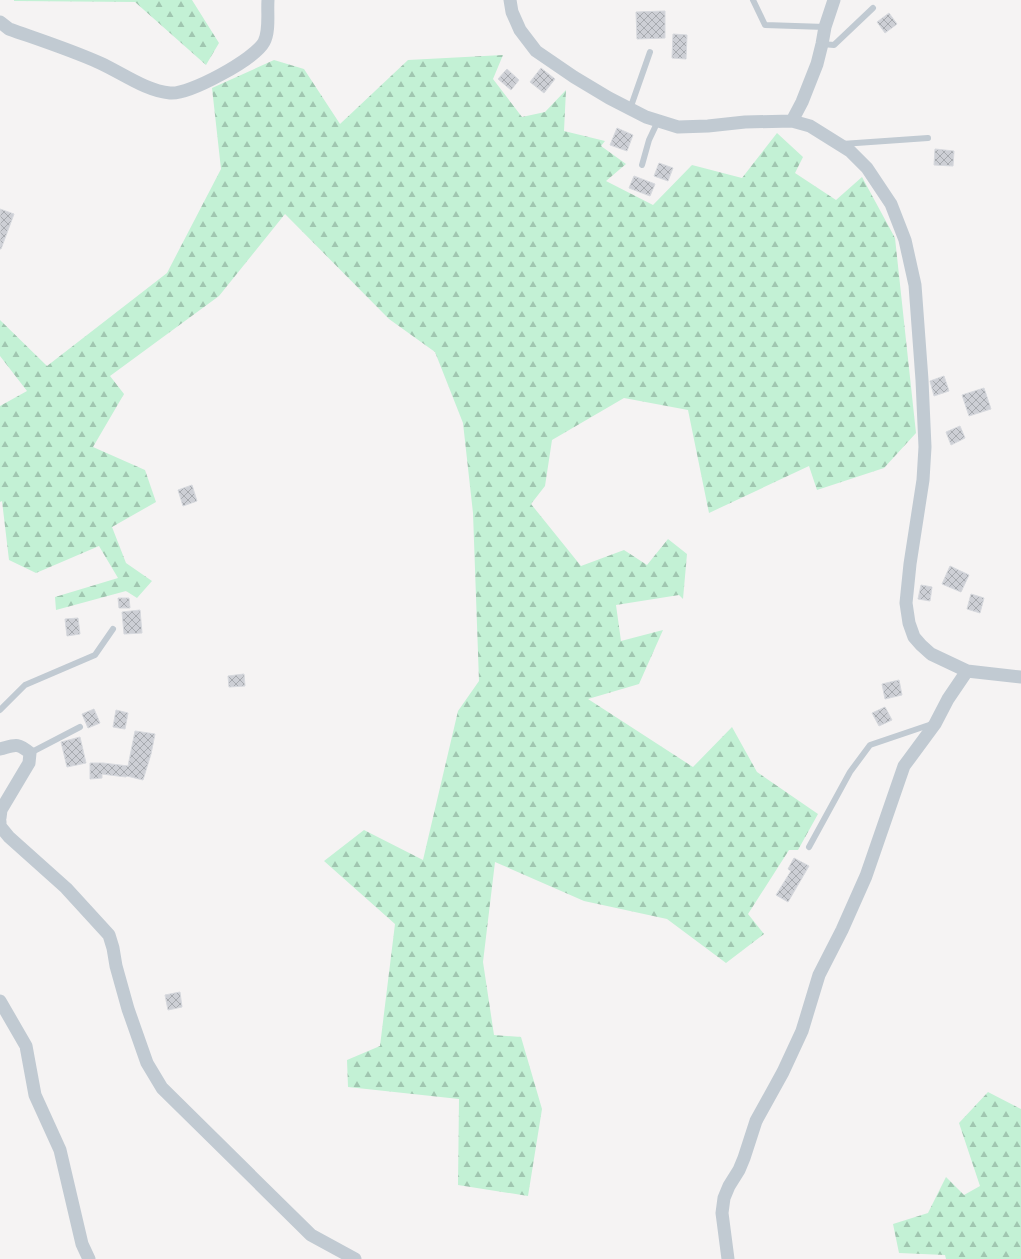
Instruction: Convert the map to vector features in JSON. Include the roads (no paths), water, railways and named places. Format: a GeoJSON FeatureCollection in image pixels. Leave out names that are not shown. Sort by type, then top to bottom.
{"type":"FeatureCollection","features":[{"type":"Feature","properties":{"kind":"street"},"geometry":{"type":"LineString","coordinates":[[0,22],[9,29],[100,63],[148,87],[172,94],[212,80],[258,50],[265,41],[268,22],[268,0]]}},
{"type":"Feature","properties":{"kind":"street"},"geometry":{"type":"LineString","coordinates":[[510,0],[512,12],[520,30],[536,51],[574,77],[646,117],[678,127],[792,120],[810,126],[850,150],[868,168],[891,204],[905,240],[915,285],[925,447],[923,480],[910,564],[906,603],[909,623],[914,637],[921,646],[931,654],[967,671],[1021,677]]}},
{"type":"Feature","properties":{"kind":"street"},"geometry":{"type":"LineString","coordinates":[[792,120],[802,102],[817,64],[825,27],[834,0]]}},
{"type":"Feature","properties":{"kind":"street"},"geometry":{"type":"LineString","coordinates":[[802,102],[810,126]]}},
{"type":"Feature","properties":{"kind":"street"},"geometry":{"type":"LineString","coordinates":[[728,1259],[722,1213],[724,1198],[742,1164],[756,1121],[783,1072],[802,1031],[819,975],[842,930],[866,876],[904,766],[935,724],[948,699],[967,671]]}},
{"type":"Feature","properties":{"kind":"street"},"geometry":{"type":"LineString","coordinates":[[0,749],[17,745],[30,753],[29,763],[2,810],[0,818]]}},
{"type":"Feature","properties":{"kind":"street"},"geometry":{"type":"LineString","coordinates":[[0,822],[0,826],[9,837],[66,888],[109,935],[128,1009],[147,1063],[162,1088],[311,1235],[355,1259]]}},
{"type":"Feature","properties":{"kind":"street"},"geometry":{"type":"LineString","coordinates":[[0,1000],[26,1046],[35,1095],[60,1150],[82,1244],[89,1259]]}},
{"type":"Feature","properties":{"kind":"lane"},"geometry":{"type":"LineString","coordinates":[[754,0],[765,25],[825,27]]}},
{"type":"Feature","properties":{"kind":"lane"},"geometry":{"type":"LineString","coordinates":[[822,44],[834,44],[873,8]]}},
{"type":"Feature","properties":{"kind":"lane"},"geometry":{"type":"LineString","coordinates":[[630,109],[650,52]]}},
{"type":"Feature","properties":{"kind":"lane"},"geometry":{"type":"LineString","coordinates":[[642,165],[649,140],[658,121]]}},
{"type":"Feature","properties":{"kind":"lane"},"geometry":{"type":"LineString","coordinates":[[840,144],[928,138]]}},
{"type":"Feature","properties":{"kind":"lane"},"geometry":{"type":"LineString","coordinates":[[0,710],[25,686],[95,655],[113,629]]}},
{"type":"Feature","properties":{"kind":"lane"},"geometry":{"type":"LineString","coordinates":[[809,847],[850,772],[870,745],[935,724]]}},
{"type":"Feature","properties":{"kind":"lane"},"geometry":{"type":"LineString","coordinates":[[30,753],[80,727]]}}]}
